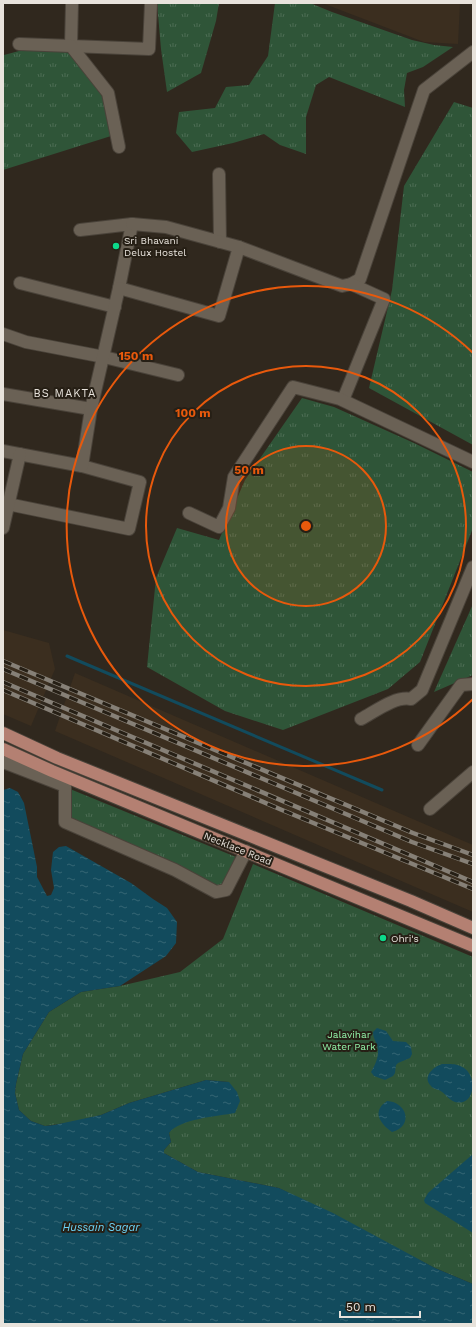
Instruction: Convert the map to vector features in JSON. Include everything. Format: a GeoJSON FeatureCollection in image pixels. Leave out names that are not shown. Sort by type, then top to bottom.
{"type":"FeatureCollection","features":[{"type":"Feature","properties":{"kind":"main road","name":"Necklace Road"},"geometry":{"type":"LineString","coordinates":[[5,734],[57,758],[472,927]]}},
{"type":"Feature","properties":{"kind":"main road","name":"Necklace Road"},"geometry":{"type":"LineString","coordinates":[[3,749],[52,771],[469,944]]}},
{"type":"Feature","properties":{"kind":"main road"},"geometry":{"type":"LineString","coordinates":[[428,927],[435,911]]}},
{"type":"Feature","properties":{"kind":"main road"},"geometry":{"type":"LineString","coordinates":[[469,944],[472,927]]}},
{"type":"Feature","properties":{"kind":"street"},"geometry":{"type":"LineString","coordinates":[[72,3],[71,46],[108,93],[119,147]]}},
{"type":"Feature","properties":{"kind":"street"},"geometry":{"type":"LineString","coordinates":[[19,44],[149,49],[151,3]]}},
{"type":"Feature","properties":{"kind":"street"},"geometry":{"type":"LineString","coordinates":[[80,230],[132,224],[166,226],[239,247],[342,286],[351,284],[360,278],[424,90],[473,52]]}},
{"type":"Feature","properties":{"kind":"street"},"geometry":{"type":"LineString","coordinates":[[219,174],[220,242]]}},
{"type":"Feature","properties":{"kind":"street"},"geometry":{"type":"LineString","coordinates":[[82,466],[91,409],[104,357],[132,224]]}},
{"type":"Feature","properties":{"kind":"street"},"geometry":{"type":"LineString","coordinates":[[119,288],[219,316],[239,247]]}},
{"type":"Feature","properties":{"kind":"street"},"geometry":{"type":"LineString","coordinates":[[20,283],[115,307]]}},
{"type":"Feature","properties":{"kind":"street"},"geometry":{"type":"LineString","coordinates":[[343,400],[384,299],[351,284]]}},
{"type":"Feature","properties":{"kind":"street"},"geometry":{"type":"LineString","coordinates":[[3,334],[26,342],[104,357],[178,375]]}},
{"type":"Feature","properties":{"kind":"street"},"geometry":{"type":"LineString","coordinates":[[189,513],[219,526],[229,508],[234,477],[293,387],[343,400],[473,462]]}},
{"type":"Feature","properties":{"kind":"street"},"geometry":{"type":"LineString","coordinates":[[3,394],[91,409]]}},
{"type":"Feature","properties":{"kind":"street"},"geometry":{"type":"LineString","coordinates":[[3,451],[82,466],[140,482],[129,529],[6,503]]}},
{"type":"Feature","properties":{"kind":"street"},"geometry":{"type":"LineString","coordinates":[[3,528],[6,503],[20,454]]}},
{"type":"Feature","properties":{"kind":"street"},"geometry":{"type":"LineString","coordinates":[[362,719],[394,701],[404,698],[411,699],[422,690],[473,567]]}},
{"type":"Feature","properties":{"kind":"street"},"geometry":{"type":"LineString","coordinates":[[418,745],[461,685],[473,684]]}},
{"type":"Feature","properties":{"kind":"street"},"geometry":{"type":"LineString","coordinates":[[3,762],[65,786],[65,822],[174,870],[216,892],[226,890],[246,851]]}},
{"type":"Feature","properties":{"kind":"street"},"geometry":{"type":"LineString","coordinates":[[430,809],[456,785],[473,772]]}},
{"type":"Feature","properties":{"kind":"shaded area"},"geometry":{"type":"Polygon","coordinates":[[[322,3],[460,3],[458,44],[424,42],[322,3]]]}},
{"type":"Feature","properties":{"kind":"shaded area"},"geometry":{"type":"Polygon","coordinates":[[[3,630],[49,643],[55,669],[31,726],[3,714],[3,630]]]}},
{"type":"Feature","properties":{"kind":"shaded area"},"geometry":{"type":"Polygon","coordinates":[[[75,673],[473,845],[473,912],[55,731],[75,673]]]}},
{"type":"Feature","properties":{"kind":"green space"},"geometry":{"type":"Polygon","coordinates":[[[157,3],[219,3],[216,21],[201,73],[167,92],[161,49],[157,3]]]}},
{"type":"Feature","properties":{"kind":"green space"},"geometry":{"type":"Polygon","coordinates":[[[275,3],[310,3],[412,40],[434,45],[453,47],[423,67],[407,73],[404,90],[405,107],[329,77],[316,85],[306,117],[306,154],[280,145],[264,134],[233,143],[192,152],[176,133],[179,112],[215,108],[226,87],[249,85],[268,56],[275,3]]]}},
{"type":"Feature","properties":{"kind":"green space"},"geometry":{"type":"Polygon","coordinates":[[[47,50],[70,52],[105,100],[111,136],[3,170],[4,55],[19,51],[47,50]]]}},
{"type":"Feature","properties":{"kind":"green space"},"geometry":{"type":"Polygon","coordinates":[[[454,102],[473,108],[473,445],[369,388],[392,290],[404,186],[454,102]]]}},
{"type":"Feature","properties":{"kind":"green space"},"geometry":{"type":"Polygon","coordinates":[[[302,398],[334,407],[414,443],[473,472],[473,528],[420,662],[388,689],[283,730],[225,711],[147,667],[156,578],[177,528],[219,540],[245,480],[302,398]]]}},
{"type":"Feature","properties":{"kind":"green space"},"geometry":{"type":"Polygon","coordinates":[[[473,604],[473,675],[434,692],[473,604]]]}},
{"type":"Feature","properties":{"kind":"green space"},"geometry":{"type":"Polygon","coordinates":[[[70,789],[236,857],[222,887],[216,887],[69,818],[70,789]]]}},
{"type":"Feature","properties":{"kind":"green space","name":"Jalavihar Water Park"},"geometry":{"type":"Polygon","coordinates":[[[253,864],[473,957],[473,1284],[435,1268],[279,1188],[198,1172],[164,1153],[164,1150],[171,1142],[169,1133],[172,1128],[187,1121],[229,1082],[206,1080],[129,1103],[101,1115],[72,1122],[45,1126],[31,1121],[19,1110],[15,1093],[23,1054],[49,1012],[81,992],[120,986],[180,972],[223,939],[253,864]]]}},
{"type":"Feature","properties":{"kind":"water","name":"Hussain Sagar"},"geometry":{"type":"Polygon","coordinates":[[[10,788],[18,792],[24,803],[37,867],[37,877],[47,896],[51,895],[54,888],[51,870],[53,852],[59,847],[66,846],[131,883],[167,908],[177,922],[176,943],[166,956],[120,986],[81,992],[49,1012],[23,1054],[15,1093],[19,1110],[31,1121],[45,1126],[54,1125],[101,1115],[129,1103],[206,1080],[229,1082],[237,1092],[240,1101],[235,1113],[199,1119],[181,1124],[169,1133],[171,1142],[164,1150],[164,1153],[198,1172],[279,1188],[333,1213],[435,1268],[473,1284],[473,1324],[3,1324],[3,790],[10,788]]]}},
{"type":"Feature","properties":{"kind":"water"},"geometry":{"type":"Polygon","coordinates":[[[377,1028],[386,1031],[393,1041],[406,1042],[411,1047],[412,1054],[410,1058],[398,1063],[393,1076],[385,1080],[374,1076],[371,1072],[378,1056],[378,1049],[373,1032],[377,1028]]]}},
{"type":"Feature","properties":{"kind":"water"},"geometry":{"type":"Polygon","coordinates":[[[442,1064],[459,1065],[468,1071],[472,1081],[472,1091],[467,1100],[459,1103],[455,1102],[439,1090],[433,1088],[429,1083],[428,1076],[432,1070],[442,1064]]]}},
{"type":"Feature","properties":{"kind":"water"},"geometry":{"type":"Polygon","coordinates":[[[387,1101],[394,1102],[399,1105],[405,1115],[403,1125],[399,1129],[392,1132],[384,1125],[379,1117],[382,1105],[387,1101]]]}},
{"type":"Feature","properties":{"kind":"water"},"geometry":{"type":"Polygon","coordinates":[[[473,1154],[473,1233],[425,1203],[424,1200],[428,1193],[473,1154]]]}},
{"type":"Feature","properties":{"kind":"waterway"},"geometry":{"type":"LineString","coordinates":[[67,656],[382,790]]}},
{"type":"Feature","properties":{"kind":"railway"},"geometry":{"type":"LineString","coordinates":[[3,661],[413,833],[473,855]]}},
{"type":"Feature","properties":{"kind":"railway"},"geometry":{"type":"LineString","coordinates":[[3,669],[412,842],[473,864]]}},
{"type":"Feature","properties":{"kind":"railway"},"geometry":{"type":"LineString","coordinates":[[3,682],[473,882]]}},
{"type":"Feature","properties":{"kind":"railway"},"geometry":{"type":"LineString","coordinates":[[3,690],[282,810],[473,889]]}},
{"type":"Feature","properties":{"kind":"place","name":"Sri Bhavani Delux Hostel"},"geometry":{"type":"Point","coordinates":[116,246]}},
{"type":"Feature","properties":{"kind":"place","name":"Ohri's"},"geometry":{"type":"Point","coordinates":[383,938]}},
{"type":"Feature","properties":{"kind":"district","name":"BS MAKTA"},"geometry":{"type":"Point","coordinates":[65,393]}}]}
